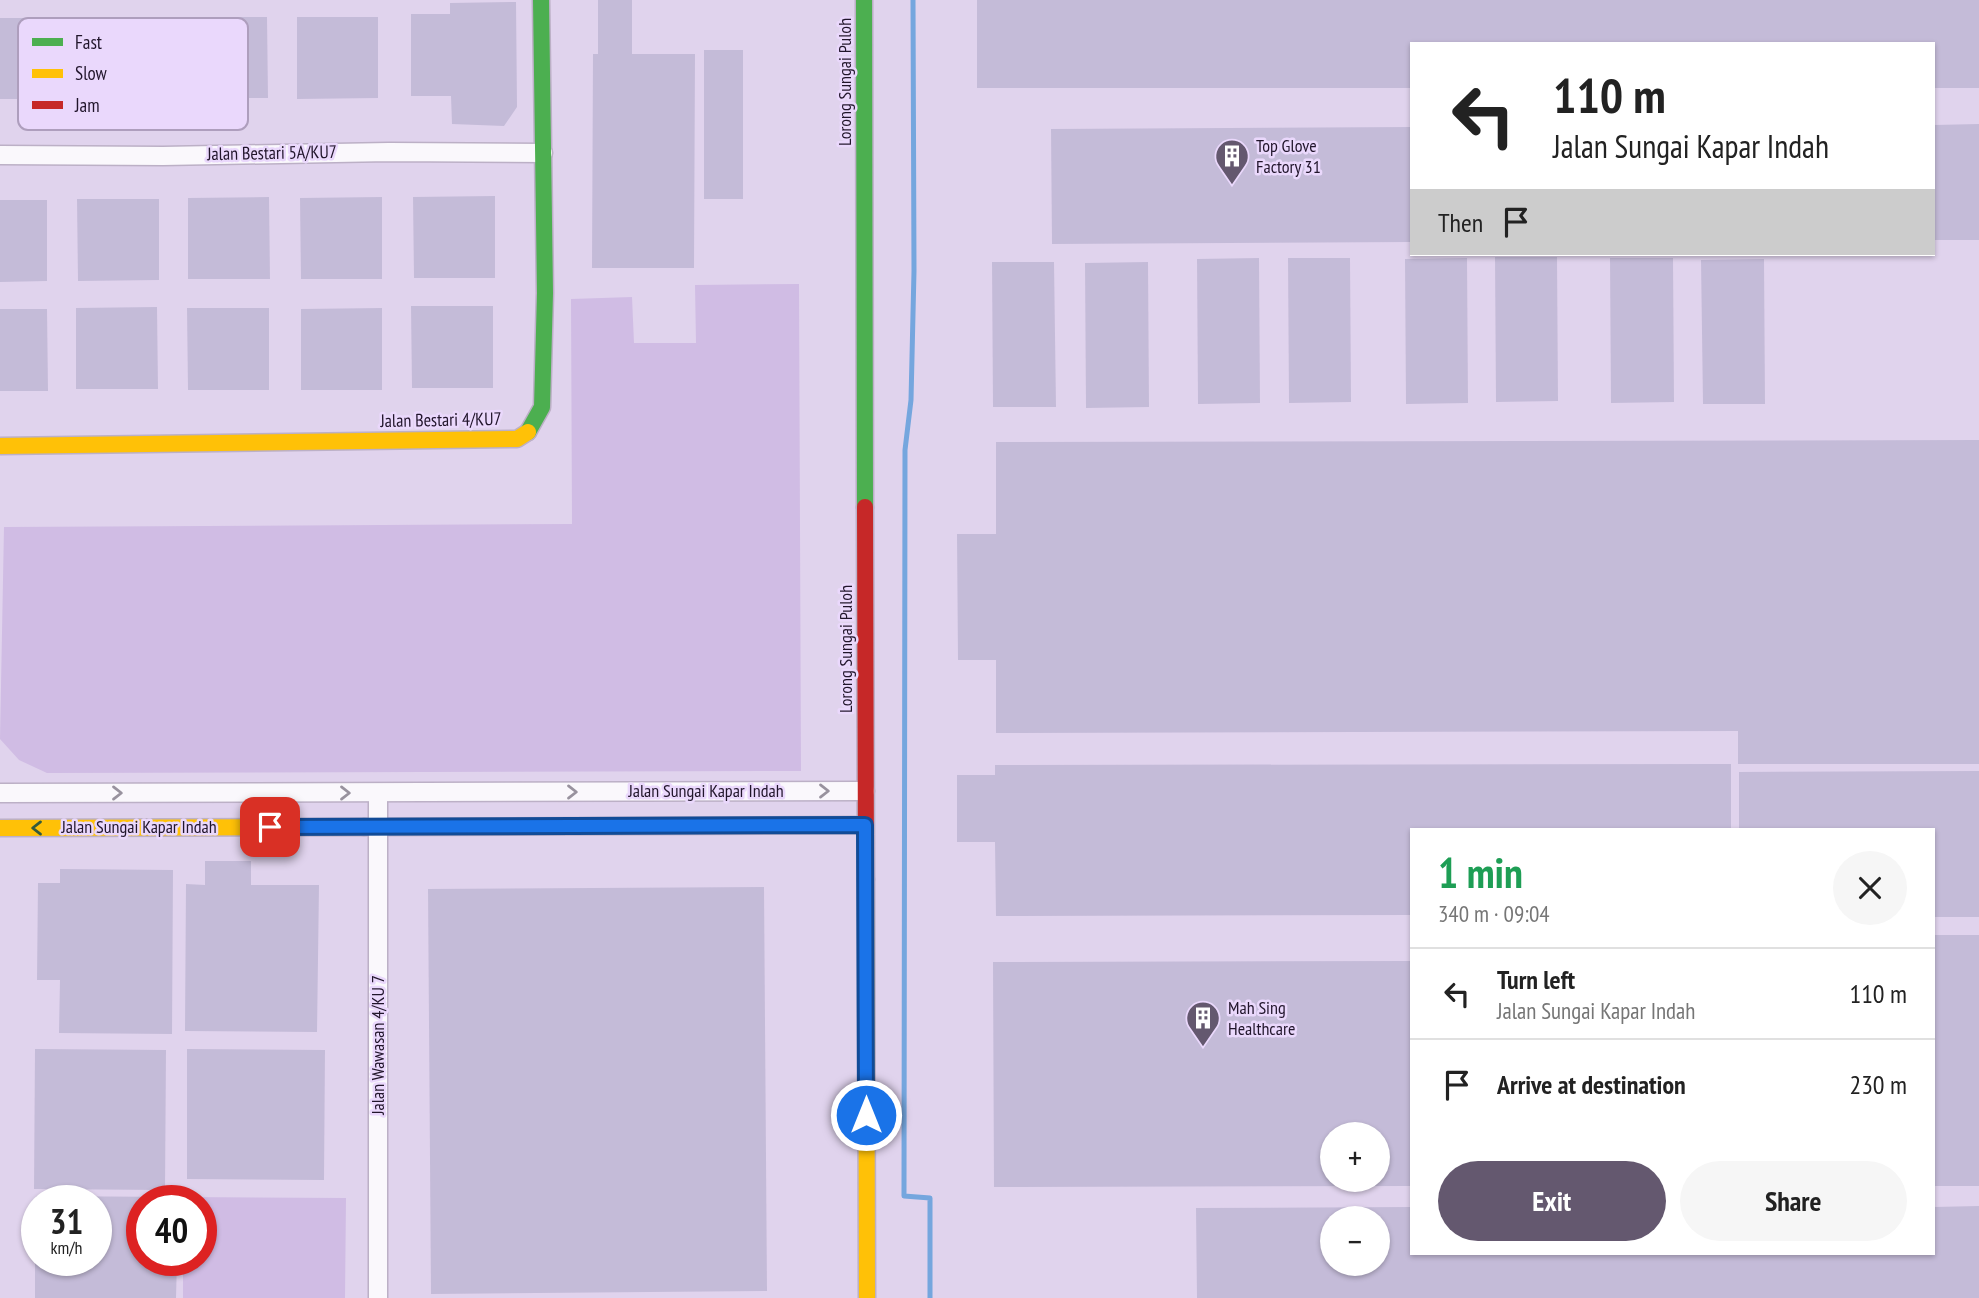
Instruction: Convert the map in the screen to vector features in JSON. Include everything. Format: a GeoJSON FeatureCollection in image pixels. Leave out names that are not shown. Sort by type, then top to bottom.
{"type":"FeatureCollection","features":[{"type":"Feature","properties":{"kind":"street","name":"Jalan Bestari 4/KU7"},"geometry":{"type":"LineString","coordinates":[[0,446],[517,439],[530,431],[542,407],[545,293],[541,0]]}},
{"type":"Feature","properties":{"kind":"street","name":"Lorong Sungai Puloh"},"geometry":{"type":"LineString","coordinates":[[864,0],[867,1298]]}},
{"type":"Feature","properties":{"kind":"street","name":"Jalan Bestari 5A/KU7"},"geometry":{"type":"LineString","coordinates":[[0,155],[543,153]]}},
{"type":"Feature","properties":{"kind":"street","name":"Jalan Sungai Kapar Indah"},"geometry":{"type":"LineString","coordinates":[[0,793],[865,791]]}},
{"type":"Feature","properties":{"kind":"street","name":"Jalan Wawasan 4/KU 7"},"geometry":{"type":"LineString","coordinates":[[378,793],[378,1298]]}},
{"type":"Feature","properties":{"kind":"street","name":"Jalan Sungai Kapar Indah"},"geometry":{"type":"LineString","coordinates":[[0,828],[865,825]]}},
{"type":"Feature","properties":{"kind":"shaded area"},"geometry":{"type":"Polygon","coordinates":[[[799,284],[801,771],[47,773],[19,760],[0,739],[4,527],[572,524],[571,299],[632,297],[634,343],[696,343],[695,285],[799,284]]]}},
{"type":"Feature","properties":{"kind":"shaded area"},"geometry":{"type":"Polygon","coordinates":[[[217,1197],[346,1198],[345,1298],[183,1298],[183,1276],[217,1276],[217,1197]]]}},
{"type":"Feature","properties":{"kind":"building"},"geometry":{"type":"Polygon","coordinates":[[[598,0],[632,0],[632,54],[695,54],[694,268],[592,268],[593,54],[598,54],[598,0]]]}},
{"type":"Feature","properties":{"kind":"building"},"geometry":{"type":"Polygon","coordinates":[[[977,0],[1979,0],[1979,88],[1935,88],[1935,42],[1410,42],[1410,88],[977,88],[977,0]]]}},
{"type":"Feature","properties":{"kind":"building"},"geometry":{"type":"Polygon","coordinates":[[[516,2],[517,107],[504,126],[452,124],[451,96],[411,96],[411,14],[450,14],[450,3],[516,2]]]}},
{"type":"Feature","properties":{"kind":"building"},"geometry":{"type":"Polygon","coordinates":[[[267,17],[268,98],[248,98],[248,18],[186,18],[267,17]]]}},
{"type":"Feature","properties":{"kind":"building"},"geometry":{"type":"Polygon","coordinates":[[[297,17],[378,17],[378,98],[297,99],[297,17]]]}},
{"type":"Feature","properties":{"kind":"building"},"geometry":{"type":"Polygon","coordinates":[[[0,18],[18,18],[18,99],[0,99],[0,18]]]}},
{"type":"Feature","properties":{"kind":"building"},"geometry":{"type":"Polygon","coordinates":[[[704,50],[743,50],[743,199],[704,199],[704,50]]]}},
{"type":"Feature","properties":{"kind":"building"},"geometry":{"type":"Polygon","coordinates":[[[1979,124],[1979,240],[1935,240],[1935,125],[1979,124]]]}},
{"type":"Feature","properties":{"kind":"building","name":"Top Glove Factory 31"},"geometry":{"type":"Polygon","coordinates":[[[1410,127],[1410,242],[1052,244],[1051,129],[1410,127]]]}},
{"type":"Feature","properties":{"kind":"building"},"geometry":{"type":"Polygon","coordinates":[[[495,196],[495,278],[414,278],[413,197],[495,196]]]}},
{"type":"Feature","properties":{"kind":"building"},"geometry":{"type":"Polygon","coordinates":[[[269,197],[270,279],[188,279],[188,198],[269,197]]]}},
{"type":"Feature","properties":{"kind":"building"},"geometry":{"type":"Polygon","coordinates":[[[382,197],[382,279],[301,279],[300,198],[382,197]]]}},
{"type":"Feature","properties":{"kind":"building"},"geometry":{"type":"Polygon","coordinates":[[[77,199],[159,199],[159,280],[78,281],[77,199]]]}},
{"type":"Feature","properties":{"kind":"building"},"geometry":{"type":"Polygon","coordinates":[[[0,200],[47,200],[47,281],[0,282],[0,200]]]}},
{"type":"Feature","properties":{"kind":"building"},"geometry":{"type":"Polygon","coordinates":[[[1495,257],[1557,257],[1558,401],[1496,402],[1495,257]]]}},
{"type":"Feature","properties":{"kind":"building"},"geometry":{"type":"Polygon","coordinates":[[[1259,258],[1260,403],[1198,404],[1197,259],[1259,258]]]}},
{"type":"Feature","properties":{"kind":"building"},"geometry":{"type":"Polygon","coordinates":[[[1288,258],[1350,258],[1351,402],[1289,403],[1288,258]]]}},
{"type":"Feature","properties":{"kind":"building"},"geometry":{"type":"Polygon","coordinates":[[[1467,258],[1468,403],[1406,404],[1405,259],[1467,258]]]}},
{"type":"Feature","properties":{"kind":"building"},"geometry":{"type":"Polygon","coordinates":[[[1610,258],[1673,258],[1674,402],[1611,403],[1610,258]]]}},
{"type":"Feature","properties":{"kind":"building"},"geometry":{"type":"Polygon","coordinates":[[[1764,259],[1765,404],[1703,404],[1701,260],[1764,259]]]}},
{"type":"Feature","properties":{"kind":"building"},"geometry":{"type":"Polygon","coordinates":[[[992,262],[1054,262],[1056,407],[993,407],[992,262]]]}},
{"type":"Feature","properties":{"kind":"building"},"geometry":{"type":"Polygon","coordinates":[[[1148,262],[1149,407],[1086,408],[1085,263],[1148,262]]]}},
{"type":"Feature","properties":{"kind":"building"},"geometry":{"type":"Polygon","coordinates":[[[411,306],[493,306],[493,388],[412,388],[411,306]]]}},
{"type":"Feature","properties":{"kind":"building"},"geometry":{"type":"Polygon","coordinates":[[[157,307],[158,389],[76,389],[76,308],[157,307]]]}},
{"type":"Feature","properties":{"kind":"building"},"geometry":{"type":"Polygon","coordinates":[[[187,308],[269,308],[269,390],[188,390],[187,308]]]}},
{"type":"Feature","properties":{"kind":"building"},"geometry":{"type":"Polygon","coordinates":[[[382,308],[382,390],[301,390],[301,309],[382,308]]]}},
{"type":"Feature","properties":{"kind":"building"},"geometry":{"type":"Polygon","coordinates":[[[0,309],[47,309],[48,391],[0,391],[0,309]]]}},
{"type":"Feature","properties":{"kind":"building"},"geometry":{"type":"Polygon","coordinates":[[[1979,440],[1979,764],[1738,764],[1738,731],[996,733],[996,660],[958,660],[957,534],[996,534],[996,442],[1979,440]]]}},
{"type":"Feature","properties":{"kind":"building"},"geometry":{"type":"Polygon","coordinates":[[[1731,764],[1731,828],[1410,828],[1410,915],[996,916],[995,842],[957,842],[957,775],[995,775],[995,765],[1731,764]]]}},
{"type":"Feature","properties":{"kind":"building"},"geometry":{"type":"Polygon","coordinates":[[[1979,771],[1979,917],[1935,917],[1935,828],[1739,828],[1739,772],[1979,771]]]}},
{"type":"Feature","properties":{"kind":"building"},"geometry":{"type":"Polygon","coordinates":[[[205,861],[251,861],[251,885],[319,885],[317,1032],[185,1031],[186,884],[205,885],[205,861]]]}},
{"type":"Feature","properties":{"kind":"building"},"geometry":{"type":"Polygon","coordinates":[[[60,869],[173,870],[172,1034],[59,1033],[60,980],[37,980],[38,883],[60,883],[60,869]]]}},
{"type":"Feature","properties":{"kind":"building"},"geometry":{"type":"Polygon","coordinates":[[[764,887],[767,1291],[431,1294],[428,889],[764,887]]]}},
{"type":"Feature","properties":{"kind":"building"},"geometry":{"type":"Polygon","coordinates":[[[1935,935],[1979,935],[1979,1186],[1935,1186],[1935,935]]]}},
{"type":"Feature","properties":{"kind":"building","name":"Mah Sing Healthcare"},"geometry":{"type":"Polygon","coordinates":[[[1410,961],[1410,1186],[1390,1186],[1390,1122],[1320,1122],[1320,1186],[994,1187],[993,962],[1410,961]]]}},
{"type":"Feature","properties":{"kind":"building"},"geometry":{"type":"Polygon","coordinates":[[[35,1049],[166,1050],[165,1185],[126,1185],[126,1190],[112,1190],[112,1185],[34,1185],[35,1049]]]}},
{"type":"Feature","properties":{"kind":"building"},"geometry":{"type":"Polygon","coordinates":[[[187,1049],[325,1050],[324,1180],[187,1179],[187,1049]]]}},
{"type":"Feature","properties":{"kind":"building"},"geometry":{"type":"Polygon","coordinates":[[[112,1197],[126,1197],[126,1276],[177,1276],[176,1298],[35,1298],[35,1276],[112,1276],[112,1197]]]}},
{"type":"Feature","properties":{"kind":"building"},"geometry":{"type":"Polygon","coordinates":[[[1979,1206],[1979,1298],[1197,1298],[1196,1208],[1320,1207],[1320,1276],[1390,1276],[1390,1207],[1410,1207],[1410,1255],[1935,1255],[1935,1207],[1979,1206]]]}},
{"type":"Feature","properties":{"kind":"waterway"},"geometry":{"type":"LineString","coordinates":[[913,0],[914,271],[911,400],[905,450],[904,1196],[930,1198],[930,1298]]}},
{"type":"Feature","properties":{"kind":"traffic: fast"},"geometry":{"type":"LineString","coordinates":[[528,432],[542,407],[545,293],[541,0]]}},
{"type":"Feature","properties":{"kind":"traffic: fast"},"geometry":{"type":"LineString","coordinates":[[864,0],[865,507]]}},
{"type":"Feature","properties":{"kind":"traffic: fast"},"geometry":{"type":"LineString","coordinates":[[364,827],[865,825]]}},
{"type":"Feature","properties":{"kind":"traffic: slow"},"geometry":{"type":"LineString","coordinates":[[0,446],[517,439],[528,432]]}},
{"type":"Feature","properties":{"kind":"traffic: slow"},"geometry":{"type":"LineString","coordinates":[[0,828],[364,827]]}},
{"type":"Feature","properties":{"kind":"traffic: slow"},"geometry":{"type":"LineString","coordinates":[[866,879],[867,1298]]}},
{"type":"Feature","properties":{"kind":"traffic: jam"},"geometry":{"type":"LineString","coordinates":[[865,507],[866,879]]}},
{"type":"Feature","properties":{"kind":"place","name":"Top Glove Factory 31"},"geometry":{"type":"Point","coordinates":[1232,186]}},
{"type":"Feature","properties":{"kind":"place","name":"Mah Sing Healthcare"},"geometry":{"type":"Point","coordinates":[1203,1048]}},
{"type":"Feature","properties":{"kind":"route"},"geometry":{"type":"LineString","coordinates":[[270,827],[865,825],[866,1115]]}}]}
